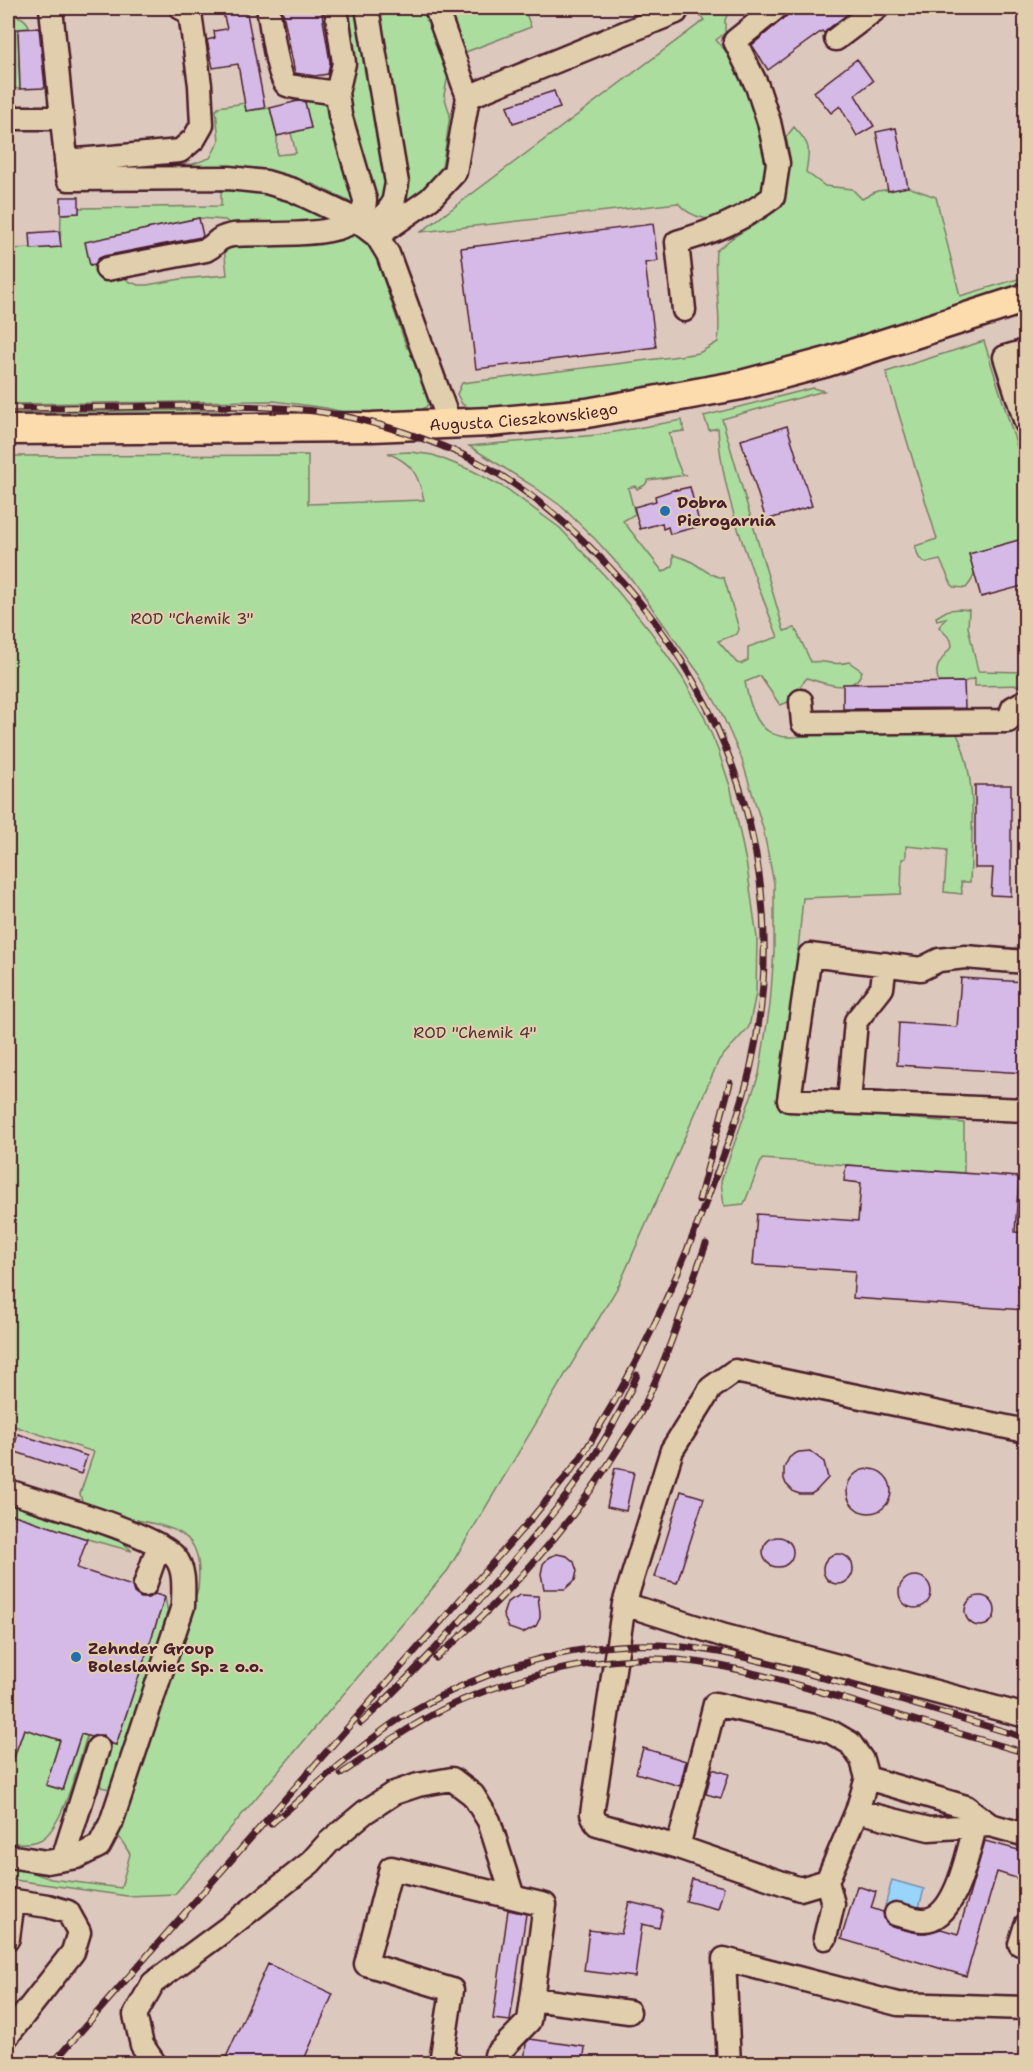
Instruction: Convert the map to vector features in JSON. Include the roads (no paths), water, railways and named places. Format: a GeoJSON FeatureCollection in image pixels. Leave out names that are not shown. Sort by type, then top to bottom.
{"type":"FeatureCollection","features":[{"type":"Feature","properties":{"kind":"main road","name":"Augusta Cieszkowskiego"},"geometry":{"type":"LineString","coordinates":[[8,430],[372,427],[450,424],[587,413],[741,385],[827,362],[1026,298]]}},
{"type":"Feature","properties":{"kind":"lane"},"geometry":{"type":"LineString","coordinates":[[66,161],[180,152],[194,139],[202,125],[200,86],[190,13],[181,8]]}},
{"type":"Feature","properties":{"kind":"lane"},"geometry":{"type":"LineString","coordinates":[[268,8],[280,74],[287,85],[337,93]]}},
{"type":"Feature","properties":{"kind":"lane"},"geometry":{"type":"LineString","coordinates":[[336,8],[344,63],[337,93],[340,115],[365,200],[363,212],[369,229],[388,254],[450,424]]}},
{"type":"Feature","properties":{"kind":"lane"},"geometry":{"type":"LineString","coordinates":[[367,8],[397,183],[393,204],[369,229]]}},
{"type":"Feature","properties":{"kind":"lane"},"geometry":{"type":"LineString","coordinates":[[107,269],[206,250],[218,239],[234,235],[326,231],[343,227],[369,229],[430,199],[455,172],[468,97],[436,8]]}},
{"type":"Feature","properties":{"kind":"lane"},"geometry":{"type":"LineString","coordinates":[[468,97],[676,12],[674,8]]}},
{"type":"Feature","properties":{"kind":"lane"},"geometry":{"type":"LineString","coordinates":[[684,310],[677,242],[707,234],[753,213],[773,197],[778,163],[769,122],[757,86],[735,41],[776,8]]}},
{"type":"Feature","properties":{"kind":"lane"},"geometry":{"type":"LineString","coordinates":[[836,39],[877,8]]}},
{"type":"Feature","properties":{"kind":"lane"},"geometry":{"type":"LineString","coordinates":[[55,13],[68,179],[230,178],[266,182],[292,190],[369,229]]}},
{"type":"Feature","properties":{"kind":"lane"},"geometry":{"type":"LineString","coordinates":[[8,118],[62,118]]}},
{"type":"Feature","properties":{"kind":"lane"},"geometry":{"type":"LineString","coordinates":[[1026,351],[1005,357],[1026,423]]}},
{"type":"Feature","properties":{"kind":"lane"},"geometry":{"type":"LineString","coordinates":[[801,701],[803,723],[814,723],[1008,721],[1013,708],[1026,700]]}},
{"type":"Feature","properties":{"kind":"lane"},"geometry":{"type":"LineString","coordinates":[[1026,962],[965,957],[939,960],[921,969],[810,955],[789,1100],[1026,1110]]}},
{"type":"Feature","properties":{"kind":"lane"},"geometry":{"type":"LineString","coordinates":[[849,1102],[856,1021],[882,988],[885,964]]}},
{"type":"Feature","properties":{"kind":"lane"},"geometry":{"type":"LineString","coordinates":[[827,1881],[800,1889],[678,1847],[597,1824],[592,1814],[624,1604],[672,1450],[711,1388],[735,1371],[1026,1431]]}},
{"type":"Feature","properties":{"kind":"lane"},"geometry":{"type":"LineString","coordinates":[[8,1491],[132,1533],[159,1545],[176,1557],[183,1578],[183,1606],[111,1823],[99,1846],[77,1857],[47,1862],[8,1856]]}},
{"type":"Feature","properties":{"kind":"lane"},"geometry":{"type":"LineString","coordinates":[[145,1585],[159,1545]]}},
{"type":"Feature","properties":{"kind":"lane"},"geometry":{"type":"LineString","coordinates":[[624,1604],[725,1636],[1026,1716]]}},
{"type":"Feature","properties":{"kind":"lane"},"geometry":{"type":"LineString","coordinates":[[678,1847],[715,1704],[831,1732],[850,1743],[861,1760],[867,1778],[857,1811],[827,1881],[833,1904],[825,1938]]}},
{"type":"Feature","properties":{"kind":"lane"},"geometry":{"type":"LineString","coordinates":[[63,1859],[98,1748]]}},
{"type":"Feature","properties":{"kind":"lane"},"geometry":{"type":"LineString","coordinates":[[867,1778],[966,1807],[983,1826]]}},
{"type":"Feature","properties":{"kind":"lane"},"geometry":{"type":"LineString","coordinates":[[155,2064],[142,2044],[135,2015],[153,1983],[247,1913],[310,1863],[329,1842],[394,1792],[452,1779],[473,1795],[489,1821],[513,1897]]}},
{"type":"Feature","properties":{"kind":"lane"},"geometry":{"type":"LineString","coordinates":[[857,1811],[929,1829],[983,1826],[1026,1835]]}},
{"type":"Feature","properties":{"kind":"lane"},"geometry":{"type":"LineString","coordinates":[[896,1914],[925,1921],[940,1914],[955,1893],[983,1826]]}},
{"type":"Feature","properties":{"kind":"lane"},"geometry":{"type":"LineString","coordinates":[[451,2064],[442,2056],[452,1990],[366,1964],[391,1868],[544,1905],[529,2021],[496,2055],[495,2064]]}},
{"type":"Feature","properties":{"kind":"lane"},"geometry":{"type":"LineString","coordinates":[[8,1938],[10,1900],[48,1906],[68,1912],[79,1932],[73,1952],[8,2035]]}},
{"type":"Feature","properties":{"kind":"lane"},"geometry":{"type":"LineString","coordinates":[[1026,1925],[1020,1944],[1026,1945]]}},
{"type":"Feature","properties":{"kind":"lane"},"geometry":{"type":"LineString","coordinates":[[729,2064],[724,1959],[898,2004],[1026,2008]]}},
{"type":"Feature","properties":{"kind":"lane"},"geometry":{"type":"LineString","coordinates":[[532,1999],[629,2012]]}},
{"type":"Feature","properties":{"kind":"water"},"geometry":{"type":"Polygon","coordinates":[[[892,1880],[924,1889],[917,1915],[885,1906],[892,1880]]]}},
{"type":"Feature","properties":{"kind":"railway"},"geometry":{"type":"LineString","coordinates":[[8,408],[241,406],[333,414],[389,428],[461,454],[487,467],[535,498],[599,556],[637,599],[675,651],[706,705],[731,762],[749,821],[760,882],[764,944],[761,1007],[750,1070],[727,1147],[666,1299],[630,1374],[586,1449],[532,1518],[52,2064]]}},
{"type":"Feature","properties":{"kind":"railway"},"geometry":{"type":"LineString","coordinates":[[699,1200],[730,1083]]}},
{"type":"Feature","properties":{"kind":"railway"},"geometry":{"type":"LineString","coordinates":[[436,1658],[512,1586],[558,1534],[599,1478],[644,1406],[669,1346],[706,1244]]}},
{"type":"Feature","properties":{"kind":"railway"},"geometry":{"type":"LineString","coordinates":[[361,1723],[443,1640],[553,1513],[608,1434],[637,1375]]}},
{"type":"Feature","properties":{"kind":"railway"},"geometry":{"type":"LineString","coordinates":[[271,1824],[333,1770],[397,1720],[431,1701],[493,1673],[525,1663],[558,1654],[626,1645],[683,1647],[772,1664],[1026,1738]]}},
{"type":"Feature","properties":{"kind":"railway"},"geometry":{"type":"LineString","coordinates":[[341,1774],[432,1715],[483,1692],[543,1673],[634,1659],[683,1661],[752,1673],[1026,1753]]}},
{"type":"Feature","properties":{"kind":"place","name":"Dobra Pierogarnia"},"geometry":{"type":"Point","coordinates":[665,511]}},
{"type":"Feature","properties":{"kind":"place","name":"Zehnder Group Boleslawiec Sp. z o.o."},"geometry":{"type":"Point","coordinates":[76,1657]}},
{"type":"Feature","properties":{"kind":"park label","name":"ROD \"Chemik 3\""},"geometry":{"type":"Point","coordinates":[192,618]}},
{"type":"Feature","properties":{"kind":"park label","name":"ROD \"Chemik 4\""},"geometry":{"type":"Point","coordinates":[475,1032]}}]}
